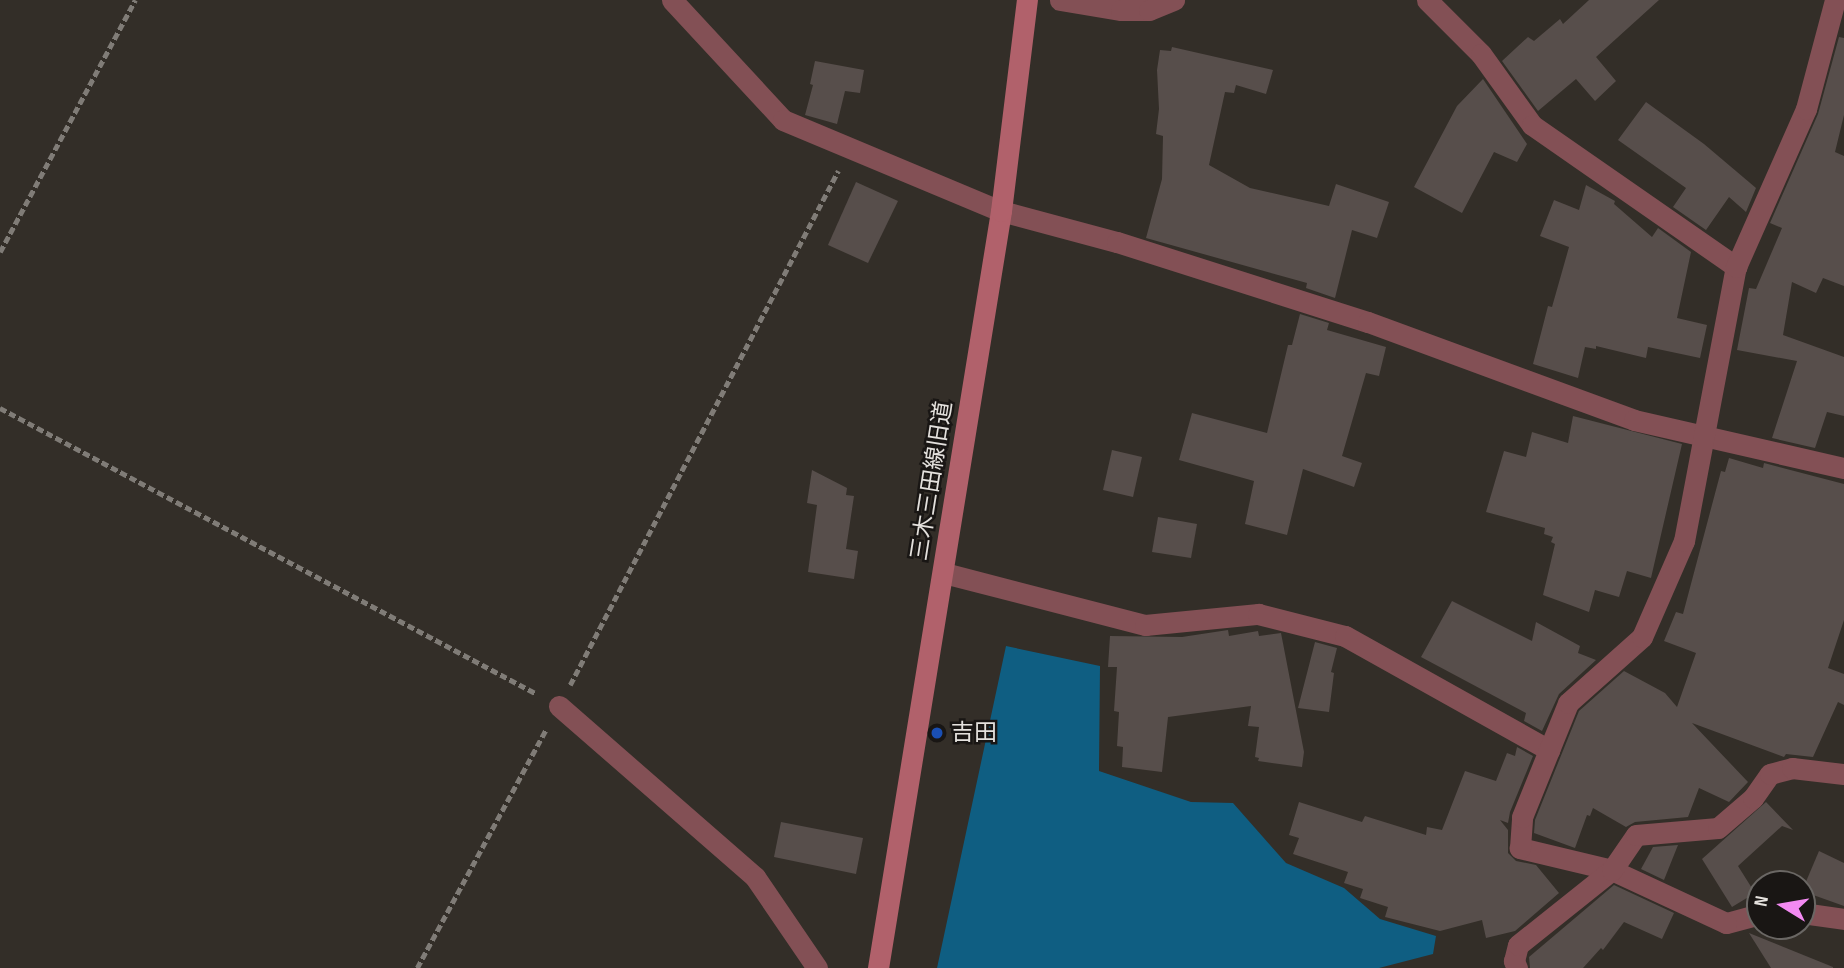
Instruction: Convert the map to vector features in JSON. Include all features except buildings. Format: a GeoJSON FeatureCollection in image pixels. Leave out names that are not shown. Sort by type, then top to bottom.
{"type":"FeatureCollection","features":[{"type":"Feature","properties":{"kind":"street"},"geometry":{"type":"LineString","coordinates":[[672,0],[783,120],[1001,211],[1117,242],[1368,322],[1634,419],[1844,468]]}},
{"type":"Feature","properties":{"kind":"street","name":"三木三田線旧道"},"geometry":{"type":"LineString","coordinates":[[878,968],[1001,211],[1027,0]]}},
{"type":"Feature","properties":{"kind":"street"},"geometry":{"type":"LineString","coordinates":[[1059,0],[1121,10],[1149,10],[1174,0]]}},
{"type":"Feature","properties":{"kind":"street"},"geometry":{"type":"LineString","coordinates":[[1427,0],[1480,54],[1532,125],[1735,267]]}},
{"type":"Feature","properties":{"kind":"street"},"geometry":{"type":"LineString","coordinates":[[1746,918],[1726,923],[1612,870],[1520,848],[1522,817],[1568,703],[1642,637],[1684,541],[1735,267],[1806,110],[1835,0]]}},
{"type":"Feature","properties":{"kind":"street"},"geometry":{"type":"LineString","coordinates":[[944,573],[1144,625],[1258,614],[1345,636],[1549,750]]}},
{"type":"Feature","properties":{"kind":"street"},"geometry":{"type":"LineString","coordinates":[[559,706],[755,877],[817,968]]}},
{"type":"Feature","properties":{"kind":"street"},"geometry":{"type":"LineString","coordinates":[[1517,968],[1514,961],[1518,945],[1612,870],[1636,835],[1718,828],[1753,798],[1770,774],[1792,768],[1844,774]]}},
{"type":"Feature","properties":{"kind":"street"},"geometry":{"type":"LineString","coordinates":[[1816,915],[1844,919]]}},
{"type":"Feature","properties":{"kind":"path"},"geometry":{"type":"LineString","coordinates":[[0,252],[135,0]]}},
{"type":"Feature","properties":{"kind":"path"},"geometry":{"type":"LineString","coordinates":[[417,968],[559,706],[850,148]]}},
{"type":"Feature","properties":{"kind":"path"},"geometry":{"type":"LineString","coordinates":[[0,408],[559,706]]}},
{"type":"Feature","properties":{"kind":"water"},"geometry":{"type":"Polygon","coordinates":[[[1006,646],[1100,666],[1099,771],[1191,802],[1233,803],[1286,863],[1344,888],[1380,919],[1436,936],[1433,954],[1379,968],[937,968],[1006,646]]]}},
{"type":"Feature","properties":{"kind":"place","name":"吉田"},"geometry":{"type":"Point","coordinates":[937,733]}}]}
